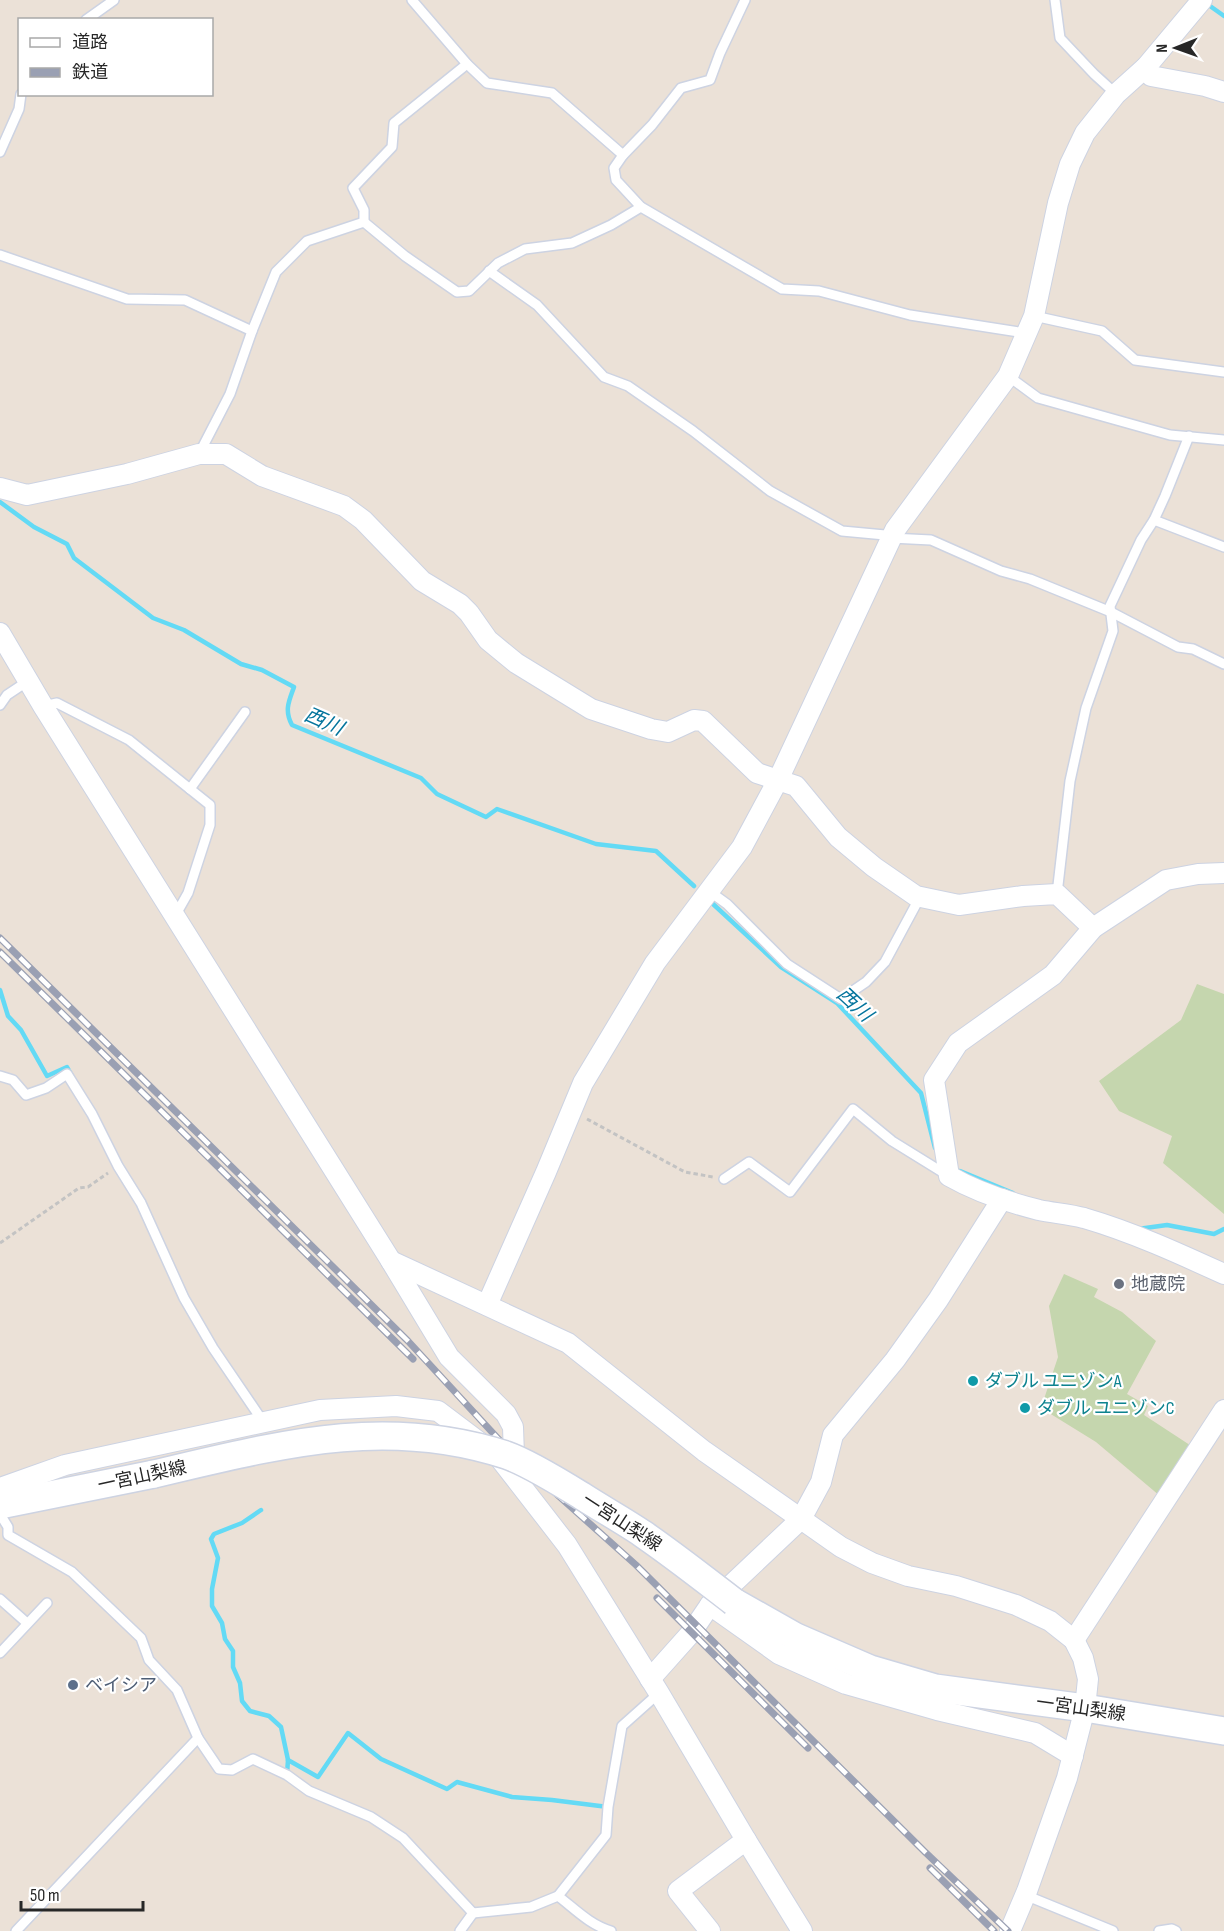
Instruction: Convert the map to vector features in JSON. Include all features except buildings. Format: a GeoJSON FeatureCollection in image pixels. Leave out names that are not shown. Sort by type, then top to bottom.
{"type":"FeatureCollection","features":[{"type":"Feature","properties":{"kind":"main road","name":"一宮山梨線"},"geometry":{"type":"LineString","coordinates":[[0,1505],[303,1442],[360,1436],[407,1436],[449,1441],[508,1456],[560,1482],[643,1534],[722,1604],[870,1669],[935,1688],[1085,1708],[1224,1731]]}},
{"type":"Feature","properties":{"kind":"street"},"geometry":{"type":"LineString","coordinates":[[487,1305],[583,1083],[655,963],[742,847],[778,780],[891,538],[1008,376],[1030,325],[1058,203],[1070,164],[1085,133],[1116,94],[1146,67],[1203,0]]}},
{"type":"Feature","properties":{"kind":"street"},"geometry":{"type":"LineString","coordinates":[[1146,67],[1151,76],[1224,92]]}},
{"type":"Feature","properties":{"kind":"street"},"geometry":{"type":"LineString","coordinates":[[0,488],[27,495],[127,474],[199,454],[226,454],[262,476],[344,506],[363,520],[422,581],[460,604],[488,640],[516,663],[591,709],[651,729],[668,732],[694,720],[703,721],[757,772],[796,786],[838,837],[874,867],[916,896],[959,905],[1023,896],[1057,894],[1093,928]]}},
{"type":"Feature","properties":{"kind":"street"},"geometry":{"type":"LineString","coordinates":[[0,633],[391,1260],[449,1357],[506,1414],[513,1427],[514,1456],[512,1464],[438,1411],[396,1406],[320,1410],[65,1465],[0,1488]]}},
{"type":"Feature","properties":{"kind":"street"},"geometry":{"type":"LineString","coordinates":[[1224,873],[1198,874],[1166,880],[1093,928],[1053,975],[958,1043],[934,1080],[949,1176],[972,1189],[1002,1199],[1040,1210],[1082,1218],[1160,1245],[1224,1274]]}},
{"type":"Feature","properties":{"kind":"street"},"geometry":{"type":"LineString","coordinates":[[655,1686],[691,1633],[722,1604],[801,1519],[821,1482],[833,1435],[895,1360],[938,1300],[1002,1199]]}},
{"type":"Feature","properties":{"kind":"street"},"geometry":{"type":"LineString","coordinates":[[391,1260],[568,1343],[704,1451],[841,1547],[872,1563],[908,1576],[956,1586],[1017,1605],[1050,1620],[1074,1640],[1083,1658],[1088,1679],[1085,1708],[1067,1778],[1010,1931]]}},
{"type":"Feature","properties":{"kind":"street"},"geometry":{"type":"LineString","coordinates":[[1074,1640],[1224,1410]]}},
{"type":"Feature","properties":{"kind":"street"},"geometry":{"type":"LineString","coordinates":[[497,1455],[567,1545],[655,1686],[802,1931]]}},
{"type":"Feature","properties":{"kind":"street"},"geometry":{"type":"LineString","coordinates":[[722,1604],[779,1654],[846,1684],[937,1710],[1035,1733],[1072,1756]]}},
{"type":"Feature","properties":{"kind":"street"},"geometry":{"type":"LineString","coordinates":[[710,1931],[678,1891],[746,1840]]}},
{"type":"Feature","properties":{"kind":"lane"},"geometry":{"type":"LineString","coordinates":[[89,18],[114,0]]}},
{"type":"Feature","properties":{"kind":"lane"},"geometry":{"type":"LineString","coordinates":[[412,0],[467,64],[487,83],[552,93],[623,155]]}},
{"type":"Feature","properties":{"kind":"lane"},"geometry":{"type":"LineString","coordinates":[[745,0],[710,80],[681,88],[614,168],[616,180],[641,207],[782,289],[819,291],[910,315],[1102,331],[1135,360],[1224,372]]}},
{"type":"Feature","properties":{"kind":"lane"},"geometry":{"type":"LineString","coordinates":[[1055,0],[1060,38],[1116,94]]}},
{"type":"Feature","properties":{"kind":"lane"},"geometry":{"type":"LineString","coordinates":[[364,222],[364,210],[353,188],[392,147],[394,123],[467,64]]}},
{"type":"Feature","properties":{"kind":"lane"},"geometry":{"type":"LineString","coordinates":[[0,152],[19,109],[21,96]]}},
{"type":"Feature","properties":{"kind":"lane"},"geometry":{"type":"LineString","coordinates":[[364,222],[405,256],[457,292],[469,291],[498,263],[525,249],[572,243],[611,225],[641,207]]}},
{"type":"Feature","properties":{"kind":"lane"},"geometry":{"type":"LineString","coordinates":[[199,454],[230,394],[276,272],[307,240],[364,222]]}},
{"type":"Feature","properties":{"kind":"lane"},"geometry":{"type":"LineString","coordinates":[[0,255],[127,299],[185,300],[252,331]]}},
{"type":"Feature","properties":{"kind":"lane"},"geometry":{"type":"LineString","coordinates":[[489,271],[537,305],[604,377],[628,386],[693,431],[770,491],[842,531],[885,535],[891,538],[931,540],[1001,571],[1030,579],[1111,612],[1178,647],[1193,649],[1224,664]]}},
{"type":"Feature","properties":{"kind":"lane"},"geometry":{"type":"LineString","coordinates":[[1008,376],[1038,398],[1170,435],[1224,440]]}},
{"type":"Feature","properties":{"kind":"lane"},"geometry":{"type":"LineString","coordinates":[[1057,894],[1070,781],[1086,708],[1113,631],[1110,606],[1141,540],[1154,520],[1189,436]]}},
{"type":"Feature","properties":{"kind":"lane"},"geometry":{"type":"LineString","coordinates":[[1154,520],[1224,547]]}},
{"type":"Feature","properties":{"kind":"lane"},"geometry":{"type":"LineString","coordinates":[[0,705],[7,695],[28,681]]}},
{"type":"Feature","properties":{"kind":"lane"},"geometry":{"type":"LineString","coordinates":[[43,705],[57,703],[129,740],[210,805],[210,825],[188,892],[175,916]]}},
{"type":"Feature","properties":{"kind":"lane"},"geometry":{"type":"LineString","coordinates":[[190,789],[245,712]]}},
{"type":"Feature","properties":{"kind":"lane"},"geometry":{"type":"LineString","coordinates":[[709,891],[727,904],[787,964],[841,999],[866,982],[885,962],[920,897]]}},
{"type":"Feature","properties":{"kind":"lane"},"geometry":{"type":"LineString","coordinates":[[0,1076],[13,1080],[26,1095],[46,1088],[67,1074],[141,1203],[184,1298],[213,1348],[264,1423]]}},
{"type":"Feature","properties":{"kind":"lane"},"geometry":{"type":"LineString","coordinates":[[724,1179],[749,1162],[790,1192],[853,1109],[892,1141],[949,1176]]}},
{"type":"Feature","properties":{"kind":"lane"},"geometry":{"type":"LineString","coordinates":[[0,1514],[8,1527],[8,1535],[72,1572],[141,1638],[149,1660],[177,1690],[198,1738],[219,1768],[232,1770],[253,1759],[287,1775],[309,1791],[371,1817],[403,1838],[473,1913]]}},
{"type":"Feature","properties":{"kind":"lane"},"geometry":{"type":"LineString","coordinates":[[0,1599],[27,1623]]}},
{"type":"Feature","properties":{"kind":"lane"},"geometry":{"type":"LineString","coordinates":[[0,1653],[47,1603]]}},
{"type":"Feature","properties":{"kind":"lane"},"geometry":{"type":"LineString","coordinates":[[460,1931],[473,1913],[531,1907],[558,1896],[606,1835],[608,1807],[622,1726],[655,1686]]}},
{"type":"Feature","properties":{"kind":"lane"},"geometry":{"type":"LineString","coordinates":[[16,1931],[15,1929],[198,1738]]}},
{"type":"Feature","properties":{"kind":"lane"},"geometry":{"type":"LineString","coordinates":[[1025,1895],[1113,1931]]}},
{"type":"Feature","properties":{"kind":"lane"},"geometry":{"type":"LineString","coordinates":[[558,1896],[600,1928],[610,1931]]}},
{"type":"Feature","properties":{"kind":"lane"},"geometry":{"type":"LineString","coordinates":[[1160,1931],[1172,1929],[1176,1931]]}},
{"type":"Feature","properties":{"kind":"path"},"geometry":{"type":"LineString","coordinates":[[572,1111],[685,1172],[724,1179]]}},
{"type":"Feature","properties":{"kind":"path"},"geometry":{"type":"LineString","coordinates":[[0,1243],[79,1188],[88,1187],[118,1166]]}},
{"type":"Feature","properties":{"kind":"green space"},"geometry":{"type":"Polygon","coordinates":[[[1197,984],[1224,994],[1224,1214],[1163,1163],[1172,1136],[1119,1111],[1099,1081],[1181,1020],[1197,984]]]}},
{"type":"Feature","properties":{"kind":"green space"},"geometry":{"type":"Polygon","coordinates":[[[1064,1274],[1098,1289],[1094,1297],[1122,1312],[1156,1341],[1127,1394],[1148,1406],[1144,1415],[1199,1451],[1160,1496],[1096,1442],[1041,1408],[1058,1357],[1049,1306],[1064,1274]]]}},
{"type":"Feature","properties":{"kind":"waterway"},"geometry":{"type":"LineString","coordinates":[[1210,6],[1224,16]]}},
{"type":"Feature","properties":{"kind":"waterway","name":"西川"},"geometry":{"type":"LineString","coordinates":[[0,502],[34,527],[67,544],[74,558],[153,618],[184,630],[241,664],[262,670],[294,687],[288,710],[292,725],[421,778],[437,794],[486,817],[497,809],[596,844],[656,851],[694,886]]}},
{"type":"Feature","properties":{"kind":"waterway","name":"西川"},"geometry":{"type":"LineString","coordinates":[[713,904],[781,967],[837,1003],[921,1093],[935,1148]]}},
{"type":"Feature","properties":{"kind":"waterway"},"geometry":{"type":"LineString","coordinates":[[0,990],[8,1016],[21,1030],[47,1076],[67,1067],[71,1074]]}},
{"type":"Feature","properties":{"kind":"waterway","name":"西川"},"geometry":{"type":"LineString","coordinates":[[960,1171],[1013,1193]]}},
{"type":"Feature","properties":{"kind":"waterway","name":"西川"},"geometry":{"type":"LineString","coordinates":[[1138,1229],[1167,1225],[1214,1234],[1224,1229]]}},
{"type":"Feature","properties":{"kind":"waterway"},"geometry":{"type":"LineString","coordinates":[[261,1510],[242,1523],[214,1534],[211,1539],[218,1558],[212,1589],[212,1606],[222,1623],[225,1639],[233,1651],[233,1667],[240,1683],[242,1701],[250,1711],[269,1716],[281,1727],[288,1760],[287,1774]]}},
{"type":"Feature","properties":{"kind":"waterway"},"geometry":{"type":"LineString","coordinates":[[288,1760],[318,1777],[348,1733],[381,1759],[447,1789],[457,1782],[512,1797],[608,1807]]}},
{"type":"Feature","properties":{"kind":"railway"},"geometry":{"type":"LineString","coordinates":[[0,938],[408,1341],[514,1456],[636,1565],[925,1852],[1008,1931]]}},
{"type":"Feature","properties":{"kind":"railway"},"geometry":{"type":"LineString","coordinates":[[0,952],[413,1359]]}},
{"type":"Feature","properties":{"kind":"railway"},"geometry":{"type":"LineString","coordinates":[[657,1598],[808,1748]]}},
{"type":"Feature","properties":{"kind":"railway"},"geometry":{"type":"LineString","coordinates":[[930,1868],[994,1931]]}},
{"type":"Feature","properties":{"kind":"place","name":"地蔵院"},"geometry":{"type":"Point","coordinates":[1119,1284]}},
{"type":"Feature","properties":{"kind":"place","name":"ダブル ユニゾンA"},"geometry":{"type":"Point","coordinates":[973,1381]}},
{"type":"Feature","properties":{"kind":"place","name":"ダブル ユニゾンC"},"geometry":{"type":"Point","coordinates":[1025,1408]}},
{"type":"Feature","properties":{"kind":"place","name":"ベイシア"},"geometry":{"type":"Point","coordinates":[73,1685]}}]}
